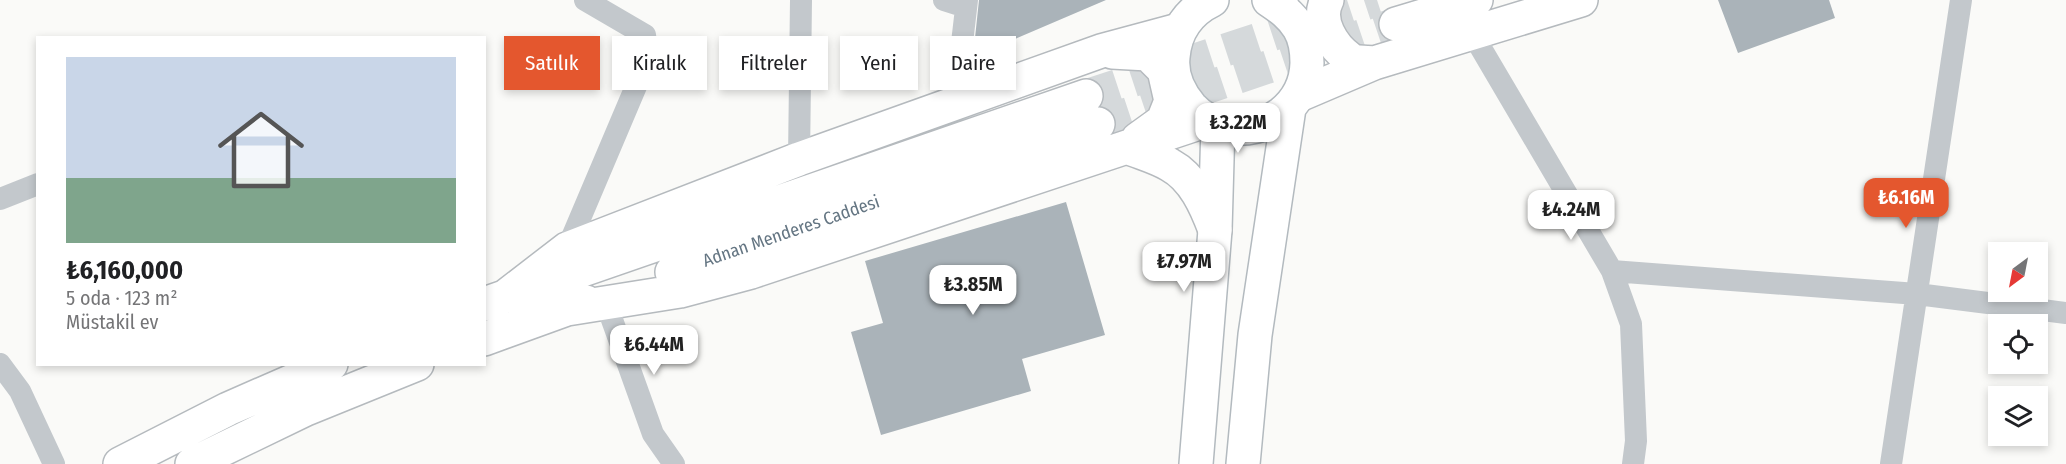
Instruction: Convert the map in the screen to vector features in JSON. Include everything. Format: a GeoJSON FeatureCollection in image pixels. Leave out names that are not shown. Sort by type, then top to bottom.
{"type":"FeatureCollection","features":[{"type":"Feature","properties":{"kind":"main road"},"geometry":{"type":"LineString","coordinates":[[1327,0],[1324,21],[1330,39],[1352,60],[1374,63]]}},
{"type":"Feature","properties":{"kind":"main road"},"geometry":{"type":"LineString","coordinates":[[1396,24],[1476,0]]}},
{"type":"Feature","properties":{"kind":"main road"},"geometry":{"type":"LineString","coordinates":[[1205,2],[1189,16],[1179,30],[1173,55],[1175,81],[1182,97],[1194,110],[1213,123],[1236,129],[1256,127],[1274,120],[1294,102],[1374,63],[1581,0]]}},
{"type":"Feature","properties":{"kind":"main road"},"geometry":{"type":"LineString","coordinates":[[1243,464],[1255,334],[1294,102],[1307,74],[1307,51],[1300,30],[1286,11],[1274,1]]}},
{"type":"Feature","properties":{"kind":"main road"},"geometry":{"type":"LineString","coordinates":[[495,300],[567,249],[799,159],[1101,51],[1179,30]]}},
{"type":"Feature","properties":{"kind":"main road"},"geometry":{"type":"LineString","coordinates":[[1101,51],[1148,54],[1164,70],[1171,101],[1163,121],[1127,147]]}},
{"type":"Feature","properties":{"kind":"main road","name":"Adnan Menderes Caddesi"},"geometry":{"type":"LineString","coordinates":[[486,338],[1092,110],[495,300]]}},
{"type":"Feature","properties":{"kind":"main road"},"geometry":{"type":"LineString","coordinates":[[567,309],[680,291],[751,272],[1127,147],[1213,123]]}},
{"type":"Feature","properties":{"kind":"main road"},"geometry":{"type":"LineString","coordinates":[[1196,464],[1215,230],[1213,123]]}},
{"type":"Feature","properties":{"kind":"main road"},"geometry":{"type":"LineString","coordinates":[[1127,147],[1172,166],[1189,182],[1205,203],[1215,230]]}},
{"type":"Feature","properties":{"kind":"main road"},"geometry":{"type":"LineString","coordinates":[[120,464],[228,408],[326,366]]}},
{"type":"Feature","properties":{"kind":"main road"},"geometry":{"type":"LineString","coordinates":[[192,464],[306,409],[412,366]]}},
{"type":"Feature","properties":{"kind":"street"},"geometry":{"type":"LineString","coordinates":[[567,249],[648,58],[645,35],[585,0]]}},
{"type":"Feature","properties":{"kind":"street"},"geometry":{"type":"LineString","coordinates":[[799,159],[801,0]]}},
{"type":"Feature","properties":{"kind":"street"},"geometry":{"type":"LineString","coordinates":[[944,0],[967,3],[955,104]]}},
{"type":"Feature","properties":{"kind":"street"},"geometry":{"type":"LineString","coordinates":[[1891,464],[1962,0]]}},
{"type":"Feature","properties":{"kind":"street"},"geometry":{"type":"LineString","coordinates":[[1472,33],[1612,271],[1631,324],[1636,441],[1633,464]]}},
{"type":"Feature","properties":{"kind":"street"},"geometry":{"type":"LineString","coordinates":[[0,199],[36,185]]}},
{"type":"Feature","properties":{"kind":"street"},"geometry":{"type":"LineString","coordinates":[[1612,271],[1917,294],[2066,313]]}},
{"type":"Feature","properties":{"kind":"street"},"geometry":{"type":"LineString","coordinates":[[606,303],[653,434],[674,464]]}},
{"type":"Feature","properties":{"kind":"street"},"geometry":{"type":"LineString","coordinates":[[0,364],[20,391],[54,464]]}},
{"type":"Feature","properties":{"kind":"shaded area"},"geometry":{"type":"Polygon","coordinates":[[[1244,35],[1253,37],[1263,57],[1262,73],[1253,81],[1243,76],[1233,58],[1236,40],[1244,35]]]}},
{"type":"Feature","properties":{"kind":"building"},"geometry":{"type":"Polygon","coordinates":[[[979,0],[1106,0],[1016,39],[1016,36],[975,36],[979,0]]]}},
{"type":"Feature","properties":{"kind":"building"},"geometry":{"type":"Polygon","coordinates":[[[1718,0],[1829,0],[1835,18],[1738,53],[1718,0]]]}},
{"type":"Feature","properties":{"kind":"building"},"geometry":{"type":"Polygon","coordinates":[[[1066,202],[1105,335],[1022,359],[1031,391],[881,435],[851,332],[883,323],[865,261],[1066,202]]]}},
{"type":"Feature","properties":{"kind":"tunnel"},"geometry":{"type":"LineString","coordinates":[[1086,96],[1377,0]]}},
{"type":"Feature","properties":{"kind":"tunnel"},"geometry":{"type":"LineString","coordinates":[[1098,124],[1396,24]]}}]}
